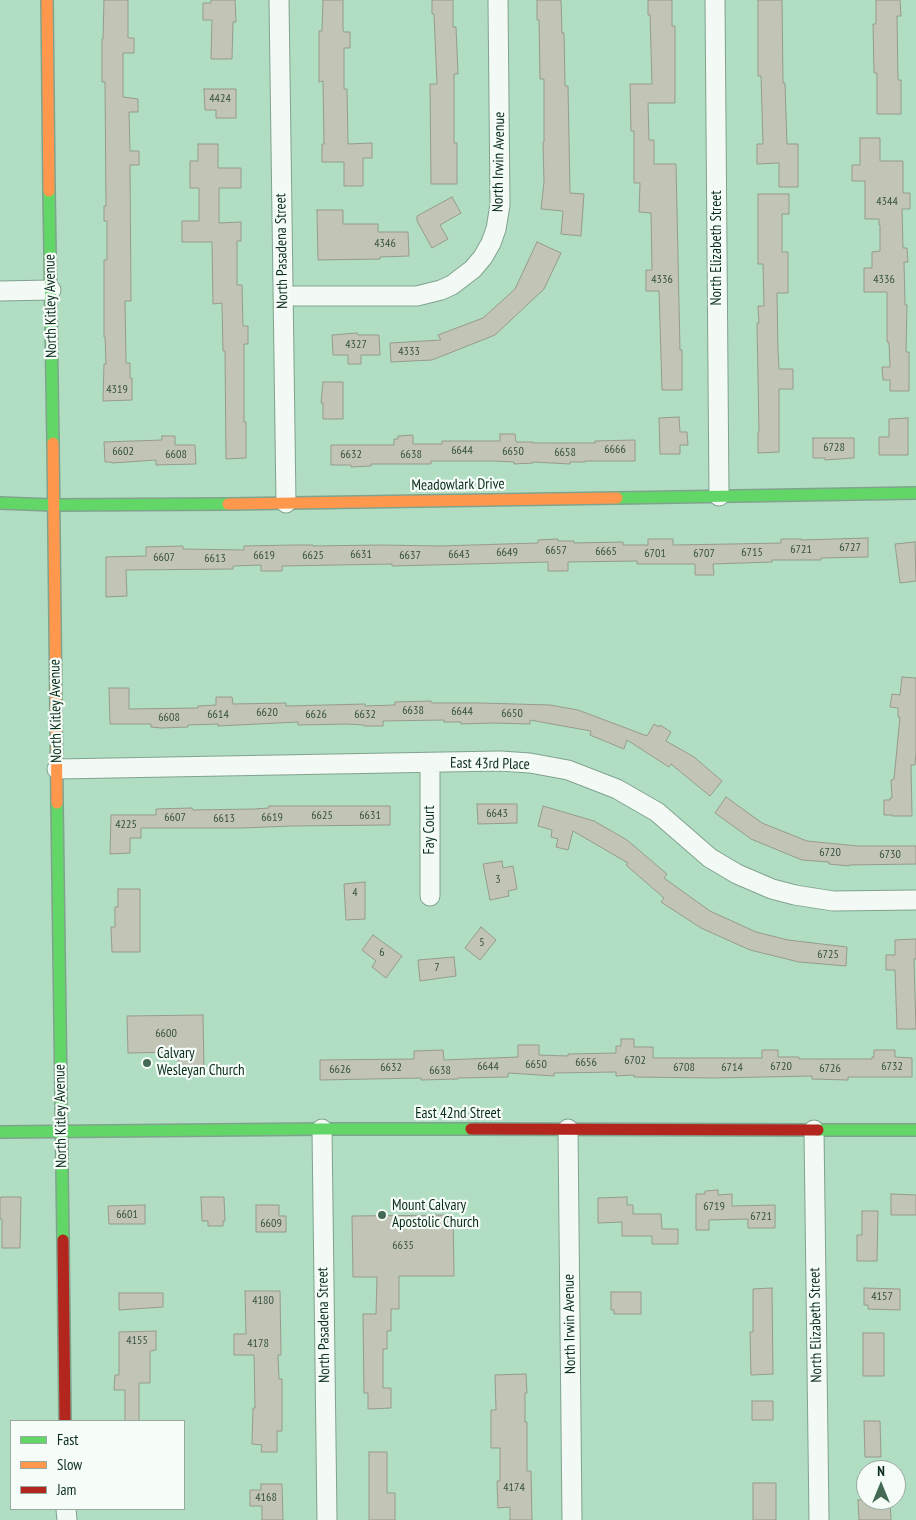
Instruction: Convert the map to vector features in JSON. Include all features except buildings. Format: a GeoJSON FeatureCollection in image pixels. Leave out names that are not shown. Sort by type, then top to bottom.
{"type":"FeatureCollection","features":[{"type":"Feature","properties":{"kind":"street","name":"North Kitley Avenue"},"geometry":{"type":"LineString","coordinates":[[47,0],[65,1420]]}},
{"type":"Feature","properties":{"kind":"street","name":"North Pasadena Street"},"geometry":{"type":"LineString","coordinates":[[279,0],[286,503]]}},
{"type":"Feature","properties":{"kind":"street","name":"North Irwin Avenue"},"geometry":{"type":"LineString","coordinates":[[283,296],[417,296],[452,285],[473,269],[483,257],[496,229],[500,205],[498,0]]}},
{"type":"Feature","properties":{"kind":"street","name":"North Elizabeth Street"},"geometry":{"type":"LineString","coordinates":[[715,0],[719,496]]}},
{"type":"Feature","properties":{"kind":"street"},"geometry":{"type":"LineString","coordinates":[[0,291],[51,290]]}},
{"type":"Feature","properties":{"kind":"street","name":"Meadowlark Drive"},"geometry":{"type":"LineString","coordinates":[[0,503],[53,505],[286,503],[916,493]]}},
{"type":"Feature","properties":{"kind":"street","name":"East 43rd Place"},"geometry":{"type":"LineString","coordinates":[[57,769],[515,762],[568,770],[604,782],[644,804],[710,858],[736,874],[772,889],[833,901],[916,900]]}},
{"type":"Feature","properties":{"kind":"street","name":"Fay Court"},"geometry":{"type":"LineString","coordinates":[[430,763],[430,896]]}},
{"type":"Feature","properties":{"kind":"street","name":"North Pasadena Street"},"geometry":{"type":"LineString","coordinates":[[322,1129],[327,1520]]}},
{"type":"Feature","properties":{"kind":"street","name":"East 42nd Street"},"geometry":{"type":"LineString","coordinates":[[0,1132],[322,1129],[916,1130]]}},
{"type":"Feature","properties":{"kind":"street","name":"North Irwin Avenue"},"geometry":{"type":"LineString","coordinates":[[568,1129],[572,1520]]}},
{"type":"Feature","properties":{"kind":"street","name":"North Elizabeth Street"},"geometry":{"type":"LineString","coordinates":[[814,1130],[818,1520]]}},
{"type":"Feature","properties":{"kind":"traffic: fast"},"geometry":{"type":"LineString","coordinates":[[49,191],[53,443]]}},
{"type":"Feature","properties":{"kind":"traffic: fast"},"geometry":{"type":"LineString","coordinates":[[617,498],[916,493]]}},
{"type":"Feature","properties":{"kind":"traffic: fast"},"geometry":{"type":"LineString","coordinates":[[0,503],[53,505],[228,504]]}},
{"type":"Feature","properties":{"kind":"traffic: fast"},"geometry":{"type":"LineString","coordinates":[[57,803],[63,1240]]}},
{"type":"Feature","properties":{"kind":"traffic: fast"},"geometry":{"type":"LineString","coordinates":[[0,1132],[471,1129]]}},
{"type":"Feature","properties":{"kind":"traffic: fast"},"geometry":{"type":"LineString","coordinates":[[818,1130],[916,1130]]}},
{"type":"Feature","properties":{"kind":"traffic: slow"},"geometry":{"type":"LineString","coordinates":[[47,0],[49,191]]}},
{"type":"Feature","properties":{"kind":"traffic: slow"},"geometry":{"type":"LineString","coordinates":[[53,443],[57,803]]}},
{"type":"Feature","properties":{"kind":"traffic: slow"},"geometry":{"type":"LineString","coordinates":[[228,504],[617,498]]}},
{"type":"Feature","properties":{"kind":"traffic: jam"},"geometry":{"type":"LineString","coordinates":[[471,1129],[818,1130]]}},
{"type":"Feature","properties":{"kind":"traffic: jam"},"geometry":{"type":"LineString","coordinates":[[63,1240],[65,1420]]}},
{"type":"Feature","properties":{"kind":"place","name":"Calvary Wesleyan Church"},"geometry":{"type":"Point","coordinates":[147,1063]}},
{"type":"Feature","properties":{"kind":"place","name":"Mount Calvary Apostolic Church"},"geometry":{"type":"Point","coordinates":[382,1215]}}]}
